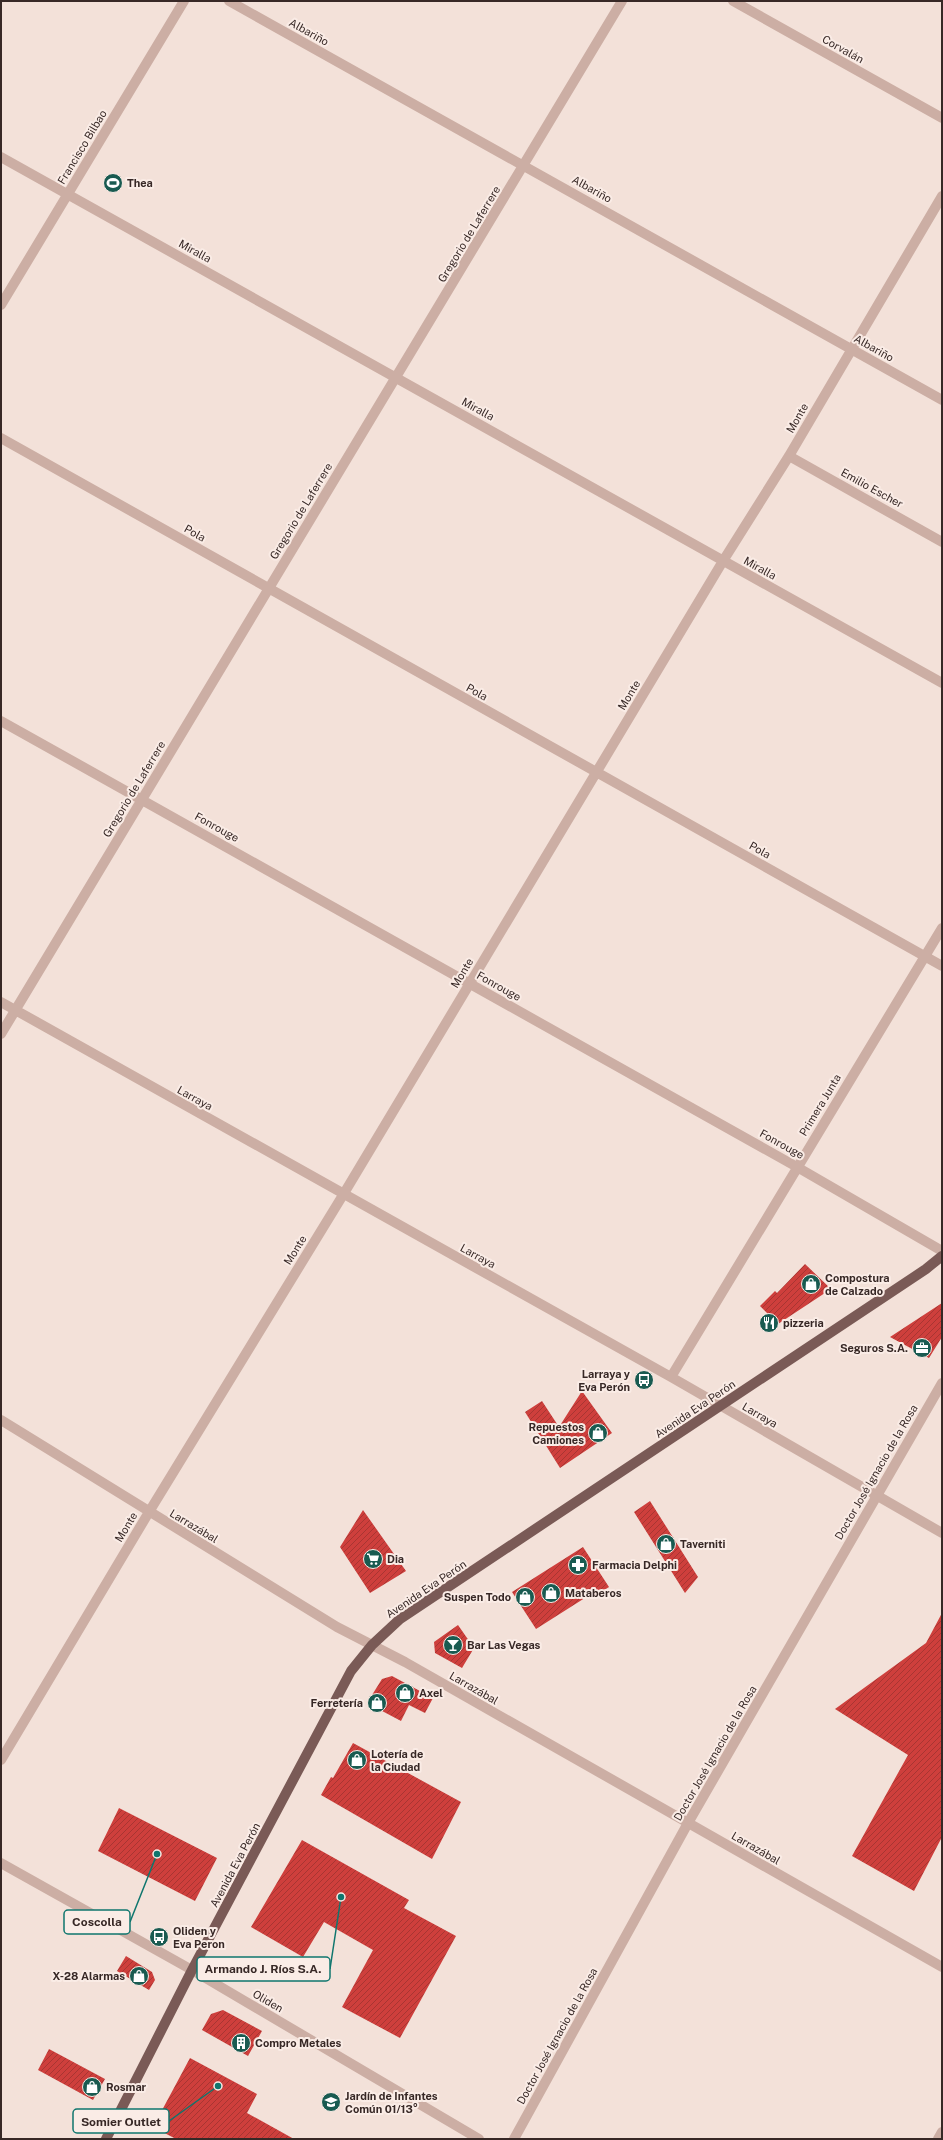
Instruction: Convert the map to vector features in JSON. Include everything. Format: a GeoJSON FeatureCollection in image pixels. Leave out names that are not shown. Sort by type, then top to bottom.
{"type":"FeatureCollection","features":[{"type":"Feature","properties":{"kind":"main road","name":"Avenida Eva Perón"},"geometry":{"type":"LineString","coordinates":[[106,2139],[192,1970],[352,1671],[372,1644],[400,1619],[926,1269],[942,1256]]}},
{"type":"Feature","properties":{"kind":"street","name":"Francisco Bilbao"},"geometry":{"type":"LineString","coordinates":[[1,306],[184,1]]}},
{"type":"Feature","properties":{"kind":"street","name":"Albariño"},"geometry":{"type":"LineString","coordinates":[[230,1],[942,400]]}},
{"type":"Feature","properties":{"kind":"street","name":"Gregorio de Laferrere"},"geometry":{"type":"LineString","coordinates":[[1,1034],[622,1]]}},
{"type":"Feature","properties":{"kind":"street","name":"Corvalán"},"geometry":{"type":"LineString","coordinates":[[733,1],[942,118]]}},
{"type":"Feature","properties":{"kind":"street","name":"Miralla"},"geometry":{"type":"LineString","coordinates":[[1,157],[942,683]]}},
{"type":"Feature","properties":{"kind":"street","name":"Monte"},"geometry":{"type":"LineString","coordinates":[[1,1760],[149,1512],[343,1195],[723,561],[789,456],[942,196]]}},
{"type":"Feature","properties":{"kind":"street","name":"Pola"},"geometry":{"type":"LineString","coordinates":[[1,438],[269,587],[942,966]]}},
{"type":"Feature","properties":{"kind":"street","name":"Emilio Escher"},"geometry":{"type":"LineString","coordinates":[[789,456],[942,542]]}},
{"type":"Feature","properties":{"kind":"street","name":"Fonrouge"},"geometry":{"type":"LineString","coordinates":[[1,721],[797,1167],[942,1251]]}},
{"type":"Feature","properties":{"kind":"street","name":"Primera Junta"},"geometry":{"type":"LineString","coordinates":[[671,1377],[942,928]]}},
{"type":"Feature","properties":{"kind":"street","name":"Larraya"},"geometry":{"type":"LineString","coordinates":[[1,1002],[343,1195],[671,1377],[875,1496],[942,1533]]}},
{"type":"Feature","properties":{"kind":"street","name":"Doctor José Ignacio de la Rosa"},"geometry":{"type":"LineString","coordinates":[[514,2139],[688,1823],[875,1496],[942,1383]]}},
{"type":"Feature","properties":{"kind":"street","name":"Larrazábal"},"geometry":{"type":"LineString","coordinates":[[1,1420],[337,1627],[372,1644],[942,1967]]}},
{"type":"Feature","properties":{"kind":"street","name":"Oliden"},"geometry":{"type":"LineString","coordinates":[[1,1862],[192,1970],[479,2139]]}},
{"type":"Feature","properties":{"kind":"street"},"geometry":{"type":"LineString","coordinates":[[938,2139],[942,2132]]}},
{"type":"Feature","properties":{"kind":"building"},"geometry":{"type":"Polygon","coordinates":[[[805,1264],[831,1289],[778,1324],[760,1306],[775,1291],[777,1293],[805,1264]]]}},
{"type":"Feature","properties":{"kind":"building","name":"Seguros S.A."},"geometry":{"type":"Polygon","coordinates":[[[942,1303],[942,1337],[929,1358],[890,1337],[942,1303]]]}},
{"type":"Feature","properties":{"kind":"building"},"geometry":{"type":"Polygon","coordinates":[[[582,1391],[612,1433],[560,1468],[525,1412],[542,1401],[559,1427],[582,1391]]]}},
{"type":"Feature","properties":{"kind":"building","name":"Taverniti"},"geometry":{"type":"Polygon","coordinates":[[[650,1501],[698,1577],[685,1593],[634,1512],[650,1501]]]}},
{"type":"Feature","properties":{"kind":"building","name":"Dia"},"geometry":{"type":"Polygon","coordinates":[[[363,1510],[406,1571],[370,1593],[340,1547],[363,1510]]]}},
{"type":"Feature","properties":{"kind":"building"},"geometry":{"type":"Polygon","coordinates":[[[583,1547],[609,1587],[590,1599],[588,1596],[536,1629],[512,1592],[583,1547]]]}},
{"type":"Feature","properties":{"kind":"building"},"geometry":{"type":"Polygon","coordinates":[[[942,1613],[942,1837],[914,1891],[852,1856],[908,1755],[835,1709],[926,1643],[942,1613]]]}},
{"type":"Feature","properties":{"kind":"building","name":"Bar Las Vegas"},"geometry":{"type":"Polygon","coordinates":[[[458,1625],[474,1648],[462,1668],[435,1653],[434,1642],[458,1625]]]}},
{"type":"Feature","properties":{"kind":"building"},"geometry":{"type":"Polygon","coordinates":[[[392,1676],[433,1698],[425,1713],[409,1705],[401,1721],[367,1703],[382,1679],[392,1676]]]}},
{"type":"Feature","properties":{"kind":"building"},"geometry":{"type":"Polygon","coordinates":[[[353,1743],[461,1802],[432,1859],[321,1795],[331,1777],[333,1778],[353,1743]]]}},
{"type":"Feature","properties":{"kind":"building"},"geometry":{"type":"Polygon","coordinates":[[[119,1808],[217,1858],[195,1901],[98,1851],[119,1808]]]}},
{"type":"Feature","properties":{"kind":"building"},"geometry":{"type":"Polygon","coordinates":[[[302,1840],[409,1900],[404,1908],[456,1936],[400,2038],[342,2007],[373,1950],[324,1922],[303,1957],[251,1927],[302,1840]]]}},
{"type":"Feature","properties":{"kind":"building","name":"X-28 Alarmas"},"geometry":{"type":"Polygon","coordinates":[[[126,1956],[152,1972],[155,1980],[149,1990],[117,1971],[126,1956]]]}},
{"type":"Feature","properties":{"kind":"building","name":"Compro Metales"},"geometry":{"type":"Polygon","coordinates":[[[223,2010],[262,2031],[248,2056],[202,2030],[211,2014],[223,2010]]]}},
{"type":"Feature","properties":{"kind":"building"},"geometry":{"type":"Polygon","coordinates":[[[49,2049],[105,2079],[93,2100],[38,2070],[49,2049]]]}},
{"type":"Feature","properties":{"kind":"building"},"geometry":{"type":"Polygon","coordinates":[[[190,2058],[257,2094],[247,2113],[294,2139],[176,2139],[153,2127],[190,2058]]]}},
{"type":"Feature","properties":{"kind":"place","name":"Thea"},"geometry":{"type":"Point","coordinates":[113,183]}},
{"type":"Feature","properties":{"kind":"place","name":"Compostura de Calzado"},"geometry":{"type":"Point","coordinates":[811,1284]}},
{"type":"Feature","properties":{"kind":"place","name":"pizzeria"},"geometry":{"type":"Point","coordinates":[769,1323]}},
{"type":"Feature","properties":{"kind":"place","name":"Seguros S.A."},"geometry":{"type":"Point","coordinates":[922,1348]}},
{"type":"Feature","properties":{"kind":"place","name":"Larraya y Eva Perón"},"geometry":{"type":"Point","coordinates":[644,1380]}},
{"type":"Feature","properties":{"kind":"place","name":"Repuestos Camiones"},"geometry":{"type":"Point","coordinates":[598,1433]}},
{"type":"Feature","properties":{"kind":"place","name":"Taverniti"},"geometry":{"type":"Point","coordinates":[666,1544]}},
{"type":"Feature","properties":{"kind":"place","name":"Dia"},"geometry":{"type":"Point","coordinates":[373,1559]}},
{"type":"Feature","properties":{"kind":"place","name":"Farmacia Delphi"},"geometry":{"type":"Point","coordinates":[578,1565]}},
{"type":"Feature","properties":{"kind":"place","name":"Mataberos"},"geometry":{"type":"Point","coordinates":[551,1593]}},
{"type":"Feature","properties":{"kind":"place","name":"Suspen Todo"},"geometry":{"type":"Point","coordinates":[525,1597]}},
{"type":"Feature","properties":{"kind":"place","name":"Bar Las Vegas"},"geometry":{"type":"Point","coordinates":[453,1645]}},
{"type":"Feature","properties":{"kind":"place","name":"Axel"},"geometry":{"type":"Point","coordinates":[405,1693]}},
{"type":"Feature","properties":{"kind":"place","name":"Ferretería"},"geometry":{"type":"Point","coordinates":[377,1703]}},
{"type":"Feature","properties":{"kind":"place","name":"Lotería de la Ciudad"},"geometry":{"type":"Point","coordinates":[357,1760]}},
{"type":"Feature","properties":{"kind":"place","name":"Coscolla"},"geometry":{"type":"Point","coordinates":[157,1854]}},
{"type":"Feature","properties":{"kind":"place","name":"Armando J. Ríos S.A."},"geometry":{"type":"Point","coordinates":[341,1897]}},
{"type":"Feature","properties":{"kind":"place","name":"Oliden y Eva Peron"},"geometry":{"type":"Point","coordinates":[159,1937]}},
{"type":"Feature","properties":{"kind":"place","name":"X-28 Alarmas"},"geometry":{"type":"Point","coordinates":[139,1976]}},
{"type":"Feature","properties":{"kind":"place","name":"Compro Metales"},"geometry":{"type":"Point","coordinates":[241,2043]}},
{"type":"Feature","properties":{"kind":"place","name":"Somier Outlet"},"geometry":{"type":"Point","coordinates":[218,2086]}},
{"type":"Feature","properties":{"kind":"place","name":"Rosmar"},"geometry":{"type":"Point","coordinates":[92,2087]}},
{"type":"Feature","properties":{"kind":"place","name":"Jardín de Infantes Común 01/13°"},"geometry":{"type":"Point","coordinates":[331,2102]}}]}
